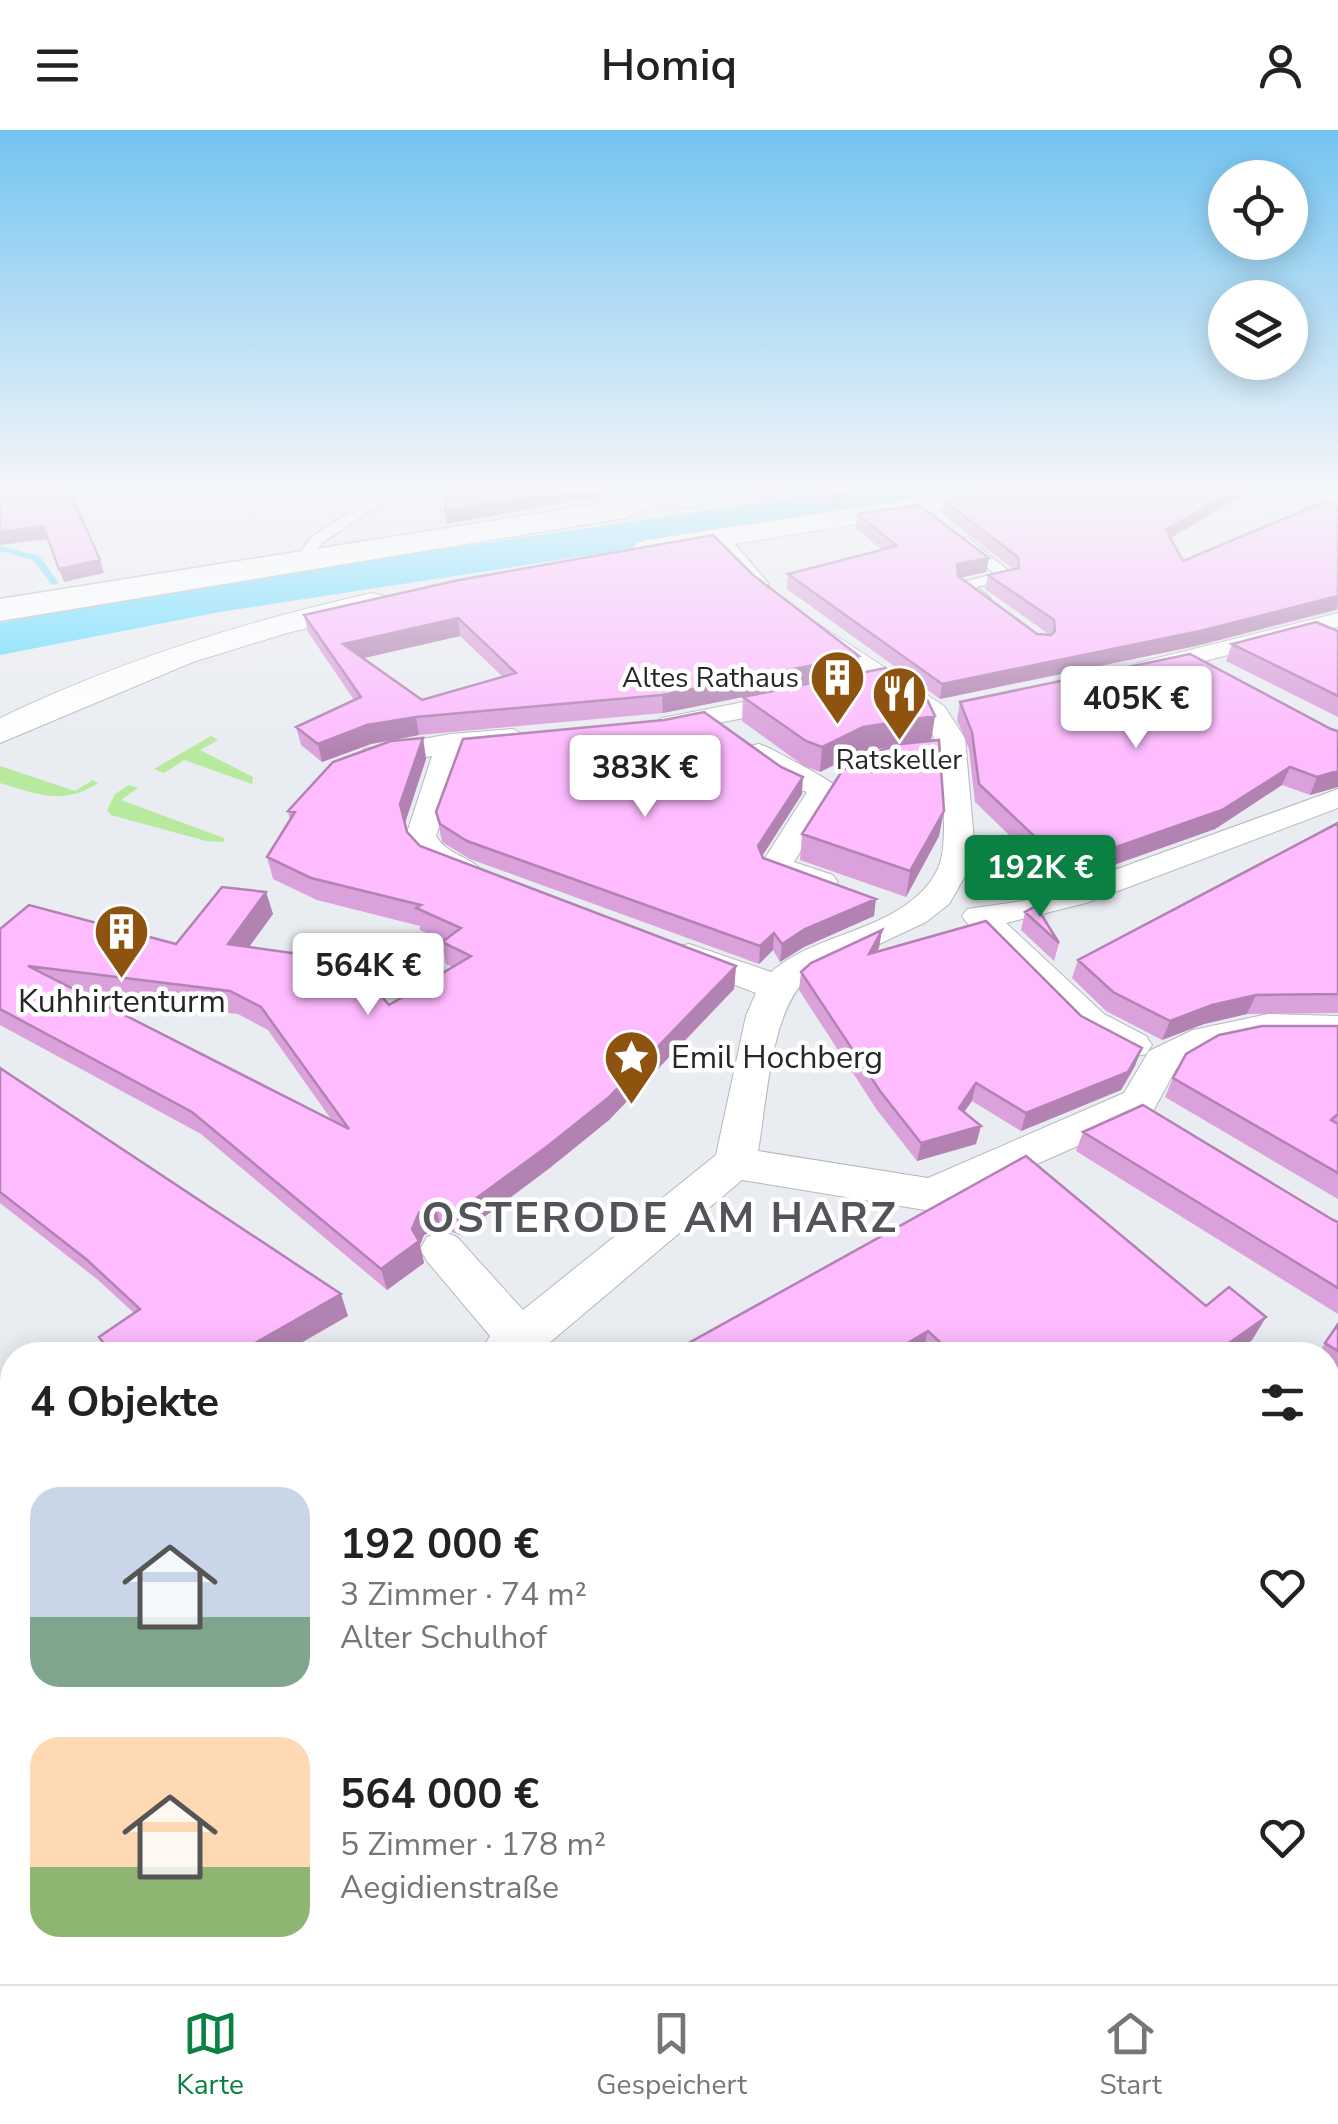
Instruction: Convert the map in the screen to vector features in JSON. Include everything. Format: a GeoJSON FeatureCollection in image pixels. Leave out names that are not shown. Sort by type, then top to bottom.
{"type":"FeatureCollection","features":[{"type":"Feature","properties":{"kind":"main road"},"geometry":{"type":"LineString","coordinates":[[0,610],[182,579]]}},
{"type":"Feature","properties":{"kind":"street"},"geometry":{"type":"LineString","coordinates":[[517,1342],[734,1163],[770,1002],[794,970],[914,914],[936,897],[956,864],[959,841],[938,753],[951,738],[934,712],[793,613],[766,588]]}},
{"type":"Feature","properties":{"kind":"street"},"geometry":{"type":"LineString","coordinates":[[0,732],[98,686],[219,642],[399,597]]}},
{"type":"Feature","properties":{"kind":"street"},"geometry":{"type":"LineString","coordinates":[[1114,674],[1338,620]]}},
{"type":"Feature","properties":{"kind":"street"},"geometry":{"type":"LineString","coordinates":[[1192,658],[1226,676]]}},
{"type":"Feature","properties":{"kind":"street"},"geometry":{"type":"LineString","coordinates":[[854,686],[890,679]]}},
{"type":"Feature","properties":{"kind":"street"},"geometry":{"type":"LineString","coordinates":[[626,729],[712,717],[819,694]]}},
{"type":"Feature","properties":{"kind":"street"},"geometry":{"type":"LineString","coordinates":[[934,712],[970,705]]}},
{"type":"Feature","properties":{"kind":"street"},"geometry":{"type":"LineString","coordinates":[[712,717],[792,775],[835,778],[776,866],[914,914]]}},
{"type":"Feature","properties":{"kind":"street"},"geometry":{"type":"LineString","coordinates":[[351,761],[392,750],[535,735]]}},
{"type":"Feature","properties":{"kind":"street"},"geometry":{"type":"LineString","coordinates":[[451,742],[420,829],[422,842],[441,861],[493,882]]}},
{"type":"Feature","properties":{"kind":"street"},"geometry":{"type":"LineString","coordinates":[[979,916],[1042,906],[1338,798]]}},
{"type":"Feature","properties":{"kind":"street"},"geometry":{"type":"LineString","coordinates":[[946,882],[1091,1023],[1162,1060]]}},
{"type":"Feature","properties":{"kind":"street"},"geometry":{"type":"LineString","coordinates":[[658,944],[770,1002]]}},
{"type":"Feature","properties":{"kind":"street"},"geometry":{"type":"LineString","coordinates":[[1162,1060],[1234,1029],[1292,1025],[1338,1029]]}},
{"type":"Feature","properties":{"kind":"street"},"geometry":{"type":"LineString","coordinates":[[734,1163],[931,1195],[1155,1113],[1162,1060]]}},
{"type":"Feature","properties":{"kind":"street"},"geometry":{"type":"LineString","coordinates":[[442,1249],[507,1342]]}},
{"type":"Feature","properties":{"kind":"lane"},"geometry":{"type":"LineString","coordinates":[[757,579],[766,588]]}},
{"type":"Feature","properties":{"kind":"lane"},"geometry":{"type":"LineString","coordinates":[[996,610],[962,584],[998,579]]}},
{"type":"Feature","properties":{"kind":"green space"},"geometry":{"type":"Polygon","coordinates":[[[211,736],[218,740],[200,750],[253,777],[252,784],[184,760],[164,773],[154,769],[211,736]]]}},
{"type":"Feature","properties":{"kind":"green space"},"geometry":{"type":"Polygon","coordinates":[[[0,766],[75,791],[93,780],[98,783],[74,794],[38,794],[0,783],[0,766]]]}},
{"type":"Feature","properties":{"kind":"green space"},"geometry":{"type":"Polygon","coordinates":[[[129,785],[138,788],[121,800],[224,838],[224,842],[206,841],[111,815],[107,810],[115,794],[129,785]]]}},
{"type":"Feature","properties":{"kind":"building"},"geometry":{"type":"Polygon","coordinates":[[[467,579],[758,579],[859,656],[662,695],[416,717],[367,725],[318,744],[296,727],[361,697],[304,615],[467,579]],[[458,618],[343,644],[422,700],[516,673],[458,618]]]}},
{"type":"Feature","properties":{"kind":"building"},"geometry":{"type":"Polygon","coordinates":[[[794,579],[961,579],[1037,634],[1051,635],[1055,631],[1054,620],[993,579],[1338,579],[1338,596],[1200,631],[942,684],[794,579]]]}},
{"type":"Feature","properties":{"kind":"building"},"geometry":{"type":"Polygon","coordinates":[[[1316,622],[1338,631],[1338,696],[1232,644],[1316,622]]]}},
{"type":"Feature","properties":{"kind":"building"},"geometry":{"type":"Polygon","coordinates":[[[1190,654],[1338,731],[1338,771],[1317,777],[1290,767],[1222,810],[1065,865],[979,784],[972,732],[960,702],[1190,654]]]}},
{"type":"Feature","properties":{"kind":"building"},"geometry":{"type":"Polygon","coordinates":[[[885,668],[925,695],[935,716],[863,727],[822,747],[806,741],[743,697],[885,668]]]}},
{"type":"Feature","properties":{"kind":"building"},"geometry":{"type":"Polygon","coordinates":[[[704,712],[781,767],[803,777],[758,846],[763,858],[876,899],[805,929],[782,944],[774,933],[760,946],[467,841],[440,824],[436,812],[463,739],[664,720],[704,712]]]}},
{"type":"Feature","properties":{"kind":"building"},"geometry":{"type":"Polygon","coordinates":[[[423,738],[400,804],[407,832],[420,846],[736,966],[608,1098],[549,1145],[456,1213],[436,1206],[419,1213],[412,1229],[419,1241],[381,1269],[192,1112],[0,1009],[0,929],[29,905],[176,944],[222,887],[266,892],[228,944],[328,958],[342,949],[389,1005],[471,956],[442,942],[461,928],[416,908],[421,905],[311,878],[267,857],[295,812],[288,811],[333,762],[391,741],[423,738]],[[28,966],[349,1129],[261,1007],[230,991],[28,966]]]}},
{"type":"Feature","properties":{"kind":"building"},"geometry":{"type":"Polygon","coordinates":[[[939,740],[944,811],[910,871],[802,834],[842,771],[863,756],[901,744],[939,740]]]}},
{"type":"Feature","properties":{"kind":"building"},"geometry":{"type":"Polygon","coordinates":[[[1338,823],[1338,994],[1256,995],[1212,1005],[1170,1021],[1113,992],[1078,960],[1338,823]]]}},
{"type":"Feature","properties":{"kind":"building"},"geometry":{"type":"Polygon","coordinates":[[[1036,906],[1059,943],[1025,912],[1036,906]]]}},
{"type":"Feature","properties":{"kind":"building"},"geometry":{"type":"Polygon","coordinates":[[[986,921],[1081,1016],[1142,1048],[1128,1072],[1026,1113],[976,1083],[959,1108],[981,1126],[921,1143],[880,1091],[801,972],[811,963],[882,930],[869,954],[986,921]]]}},
{"type":"Feature","properties":{"kind":"building"},"geometry":{"type":"Polygon","coordinates":[[[1262,1026],[1338,1026],[1338,1114],[1331,1120],[1338,1124],[1338,1173],[1173,1078],[1186,1054],[1219,1035],[1262,1026]]]}},
{"type":"Feature","properties":{"kind":"building"},"geometry":{"type":"Polygon","coordinates":[[[0,1068],[341,1294],[257,1342],[103,1342],[99,1337],[140,1309],[86,1259],[0,1192],[0,1068]]]}},
{"type":"Feature","properties":{"kind":"building"},"geometry":{"type":"Polygon","coordinates":[[[1143,1105],[1338,1222],[1338,1288],[1083,1132],[1143,1105]]]}},
{"type":"Feature","properties":{"kind":"building"},"geometry":{"type":"Polygon","coordinates":[[[1026,1156],[1206,1306],[1229,1287],[1266,1317],[1230,1342],[940,1342],[928,1331],[909,1342],[690,1342],[1026,1156]]]}},
{"type":"Feature","properties":{"kind":"building"},"geometry":{"type":"Polygon","coordinates":[[[1338,1324],[1338,1342],[1326,1342],[1338,1324]]]}},
{"type":"Feature","properties":{"kind":"waterway"},"geometry":{"type":"LineString","coordinates":[[52,579],[55,583]]}},
{"type":"Feature","properties":{"kind":"waterway"},"geometry":{"type":"LineString","coordinates":[[0,639],[220,597],[343,579]]}},
{"type":"Feature","properties":{"kind":"waterway"},"geometry":{"type":"LineString","coordinates":[[58,628],[70,612]]}},
{"type":"Feature","properties":{"kind":"place","name":"Altes Rathaus"},"geometry":{"type":"Point","coordinates":[838,726]}},
{"type":"Feature","properties":{"kind":"place","name":"Ratskeller"},"geometry":{"type":"Point","coordinates":[899,742]}},
{"type":"Feature","properties":{"kind":"place","name":"Kuhhirtenturm"},"geometry":{"type":"Point","coordinates":[122,981]}},
{"type":"Feature","properties":{"kind":"place","name":"Emil Hochberg"},"geometry":{"type":"Point","coordinates":[632,1106]}},
{"type":"Feature","properties":{"kind":"district","name":"OSTERODE AM HARZ"},"geometry":{"type":"Point","coordinates":[660,1217]}}]}
